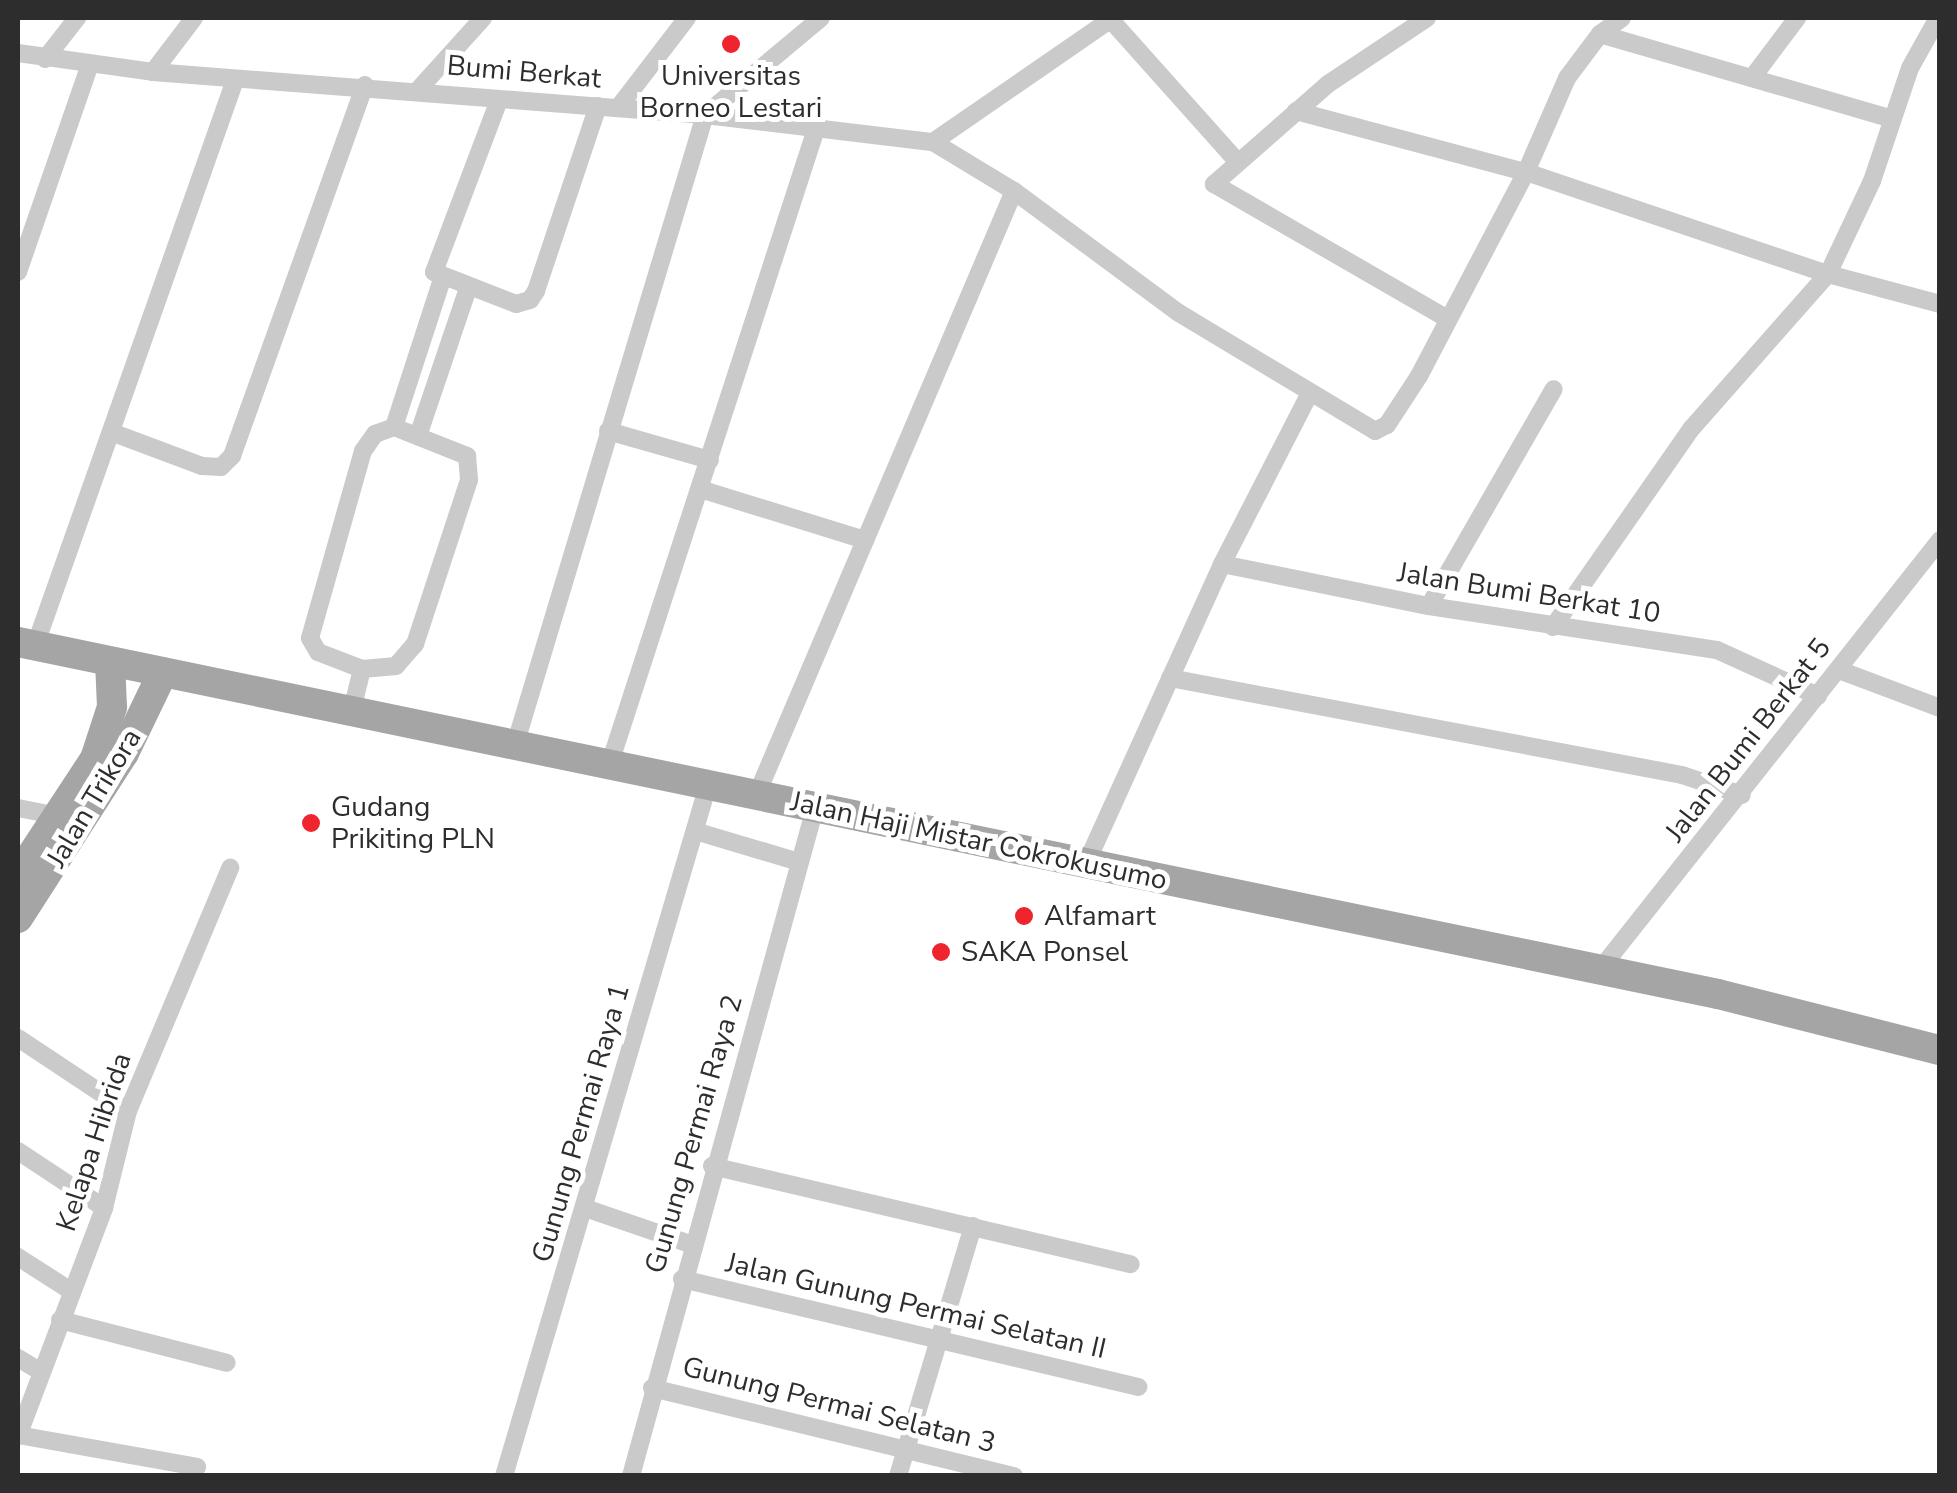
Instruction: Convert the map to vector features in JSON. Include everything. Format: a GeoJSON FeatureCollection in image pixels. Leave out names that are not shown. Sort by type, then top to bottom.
{"type":"FeatureCollection","features":[{"type":"Feature","properties":{"kind":"main road","name":"Jalan Haji Mistar Cokrokusumo"},"geometry":{"type":"LineString","coordinates":[[26,644],[1598,972],[1940,1050]]}},
{"type":"Feature","properties":{"kind":"main road","name":"Jalan Trikora"},"geometry":{"type":"LineString","coordinates":[[18,876],[58,816],[106,730],[110,662]]}},
{"type":"Feature","properties":{"kind":"main road","name":"Jalan Trikora"},"geometry":{"type":"LineString","coordinates":[[18,918],[124,753],[162,674]]}},
{"type":"Feature","properties":{"kind":"street"},"geometry":{"type":"LineString","coordinates":[[45,59],[77,18]]}},
{"type":"Feature","properties":{"kind":"street"},"geometry":{"type":"LineString","coordinates":[[154,72],[194,18]]}},
{"type":"Feature","properties":{"kind":"street"},"geometry":{"type":"LineString","coordinates":[[418,90],[483,18]]}},
{"type":"Feature","properties":{"kind":"street"},"geometry":{"type":"LineString","coordinates":[[618,108],[688,18]]}},
{"type":"Feature","properties":{"kind":"street"},"geometry":{"type":"LineString","coordinates":[[515,745],[706,115],[821,18]]}},
{"type":"Feature","properties":{"kind":"street"},"geometry":{"type":"LineString","coordinates":[[933,142],[1111,18],[1236,162]]}},
{"type":"Feature","properties":{"kind":"street"},"geometry":{"type":"LineString","coordinates":[[1427,18],[1296,111],[1214,184],[1448,319],[1526,172],[1549,110],[1600,34],[1622,18]]}},
{"type":"Feature","properties":{"kind":"street"},"geometry":{"type":"LineString","coordinates":[[1752,78],[1796,18]]}},
{"type":"Feature","properties":{"kind":"street"},"geometry":{"type":"LineString","coordinates":[[1554,627],[1692,428],[1828,274],[1872,181],[1890,118],[1938,18]]}},
{"type":"Feature","properties":{"kind":"street"},"geometry":{"type":"LineString","coordinates":[[1600,34],[1890,118]]}},
{"type":"Feature","properties":{"kind":"street","name":"Bumi Berkat"},"geometry":{"type":"LineString","coordinates":[[18,52],[45,59],[235,80],[365,85],[498,100],[706,115],[933,142],[1014,191],[1178,313],[1375,431],[1388,425],[1448,319]]}},
{"type":"Feature","properties":{"kind":"street"},"geometry":{"type":"LineString","coordinates":[[18,272],[90,64]]}},
{"type":"Feature","properties":{"kind":"street"},"geometry":{"type":"LineString","coordinates":[[26,644],[111,432],[235,80]]}},
{"type":"Feature","properties":{"kind":"street"},"geometry":{"type":"LineString","coordinates":[[111,432],[202,466],[220,467],[232,456],[365,85]]}},
{"type":"Feature","properties":{"kind":"street"},"geometry":{"type":"LineString","coordinates":[[498,100],[434,265],[442,279],[516,304],[530,300],[598,106]]}},
{"type":"Feature","properties":{"kind":"street"},"geometry":{"type":"LineString","coordinates":[[1296,111],[1526,172],[1828,274],[1940,304]]}},
{"type":"Feature","properties":{"kind":"street"},"geometry":{"type":"LineString","coordinates":[[610,763],[817,126]]}},
{"type":"Feature","properties":{"kind":"street"},"geometry":{"type":"LineString","coordinates":[[757,794],[1014,191]]}},
{"type":"Feature","properties":{"kind":"street"},"geometry":{"type":"LineString","coordinates":[[394,427],[442,279]]}},
{"type":"Feature","properties":{"kind":"street"},"geometry":{"type":"LineString","coordinates":[[418,432],[468,288]]}},
{"type":"Feature","properties":{"kind":"street"},"geometry":{"type":"LineString","coordinates":[[1428,606],[1554,389]]}},
{"type":"Feature","properties":{"kind":"street"},"geometry":{"type":"LineString","coordinates":[[1086,864],[1222,564],[1309,394]]}},
{"type":"Feature","properties":{"kind":"street"},"geometry":{"type":"LineString","coordinates":[[394,427],[418,432],[467,456],[469,480],[415,644],[396,666],[362,669],[318,652],[310,638],[362,451],[375,434],[394,427]]}},
{"type":"Feature","properties":{"kind":"street"},"geometry":{"type":"LineString","coordinates":[[608,431],[710,460]]}},
{"type":"Feature","properties":{"kind":"street"},"geometry":{"type":"LineString","coordinates":[[700,489],[865,540]]}},
{"type":"Feature","properties":{"kind":"street","name":"Jalan Bumi Berkat 5"},"geometry":{"type":"LineString","coordinates":[[1598,972],[1742,795],[1940,540]]}},
{"type":"Feature","properties":{"kind":"street","name":"Jalan Bumi Berkat 10"},"geometry":{"type":"LineString","coordinates":[[1222,564],[1428,606],[1718,650],[1818,696]]}},
{"type":"Feature","properties":{"kind":"street"},"geometry":{"type":"LineString","coordinates":[[352,710],[362,669]]}},
{"type":"Feature","properties":{"kind":"street"},"geometry":{"type":"LineString","coordinates":[[1839,670],[1940,708]]}},
{"type":"Feature","properties":{"kind":"street"},"geometry":{"type":"LineString","coordinates":[[1170,678],[1682,775],[1742,795]]}},
{"type":"Feature","properties":{"kind":"street","name":"Gunung Permai Raya 1"},"geometry":{"type":"LineString","coordinates":[[504,1476],[708,785]]}},
{"type":"Feature","properties":{"kind":"street"},"geometry":{"type":"LineString","coordinates":[[18,808],[58,816]]}},
{"type":"Feature","properties":{"kind":"street","name":"Gunung Permai Raya 2"},"geometry":{"type":"LineString","coordinates":[[631,1476],[690,1244],[814,808]]}},
{"type":"Feature","properties":{"kind":"street"},"geometry":{"type":"LineString","coordinates":[[694,831],[799,862]]}},
{"type":"Feature","properties":{"kind":"street","name":"Kelapa Hibrida"},"geometry":{"type":"LineString","coordinates":[[18,1436],[104,1208],[128,1110],[230,868]]}},
{"type":"Feature","properties":{"kind":"street"},"geometry":{"type":"LineString","coordinates":[[18,1038],[128,1110]]}},
{"type":"Feature","properties":{"kind":"street"},"geometry":{"type":"LineString","coordinates":[[18,1151],[104,1208]]}},
{"type":"Feature","properties":{"kind":"street"},"geometry":{"type":"LineString","coordinates":[[712,1166],[1131,1264]]}},
{"type":"Feature","properties":{"kind":"street"},"geometry":{"type":"LineString","coordinates":[[585,1208],[690,1244]]}},
{"type":"Feature","properties":{"kind":"street"},"geometry":{"type":"LineString","coordinates":[[898,1476],[973,1226]]}},
{"type":"Feature","properties":{"kind":"street"},"geometry":{"type":"LineString","coordinates":[[18,1257],[71,1291]]}},
{"type":"Feature","properties":{"kind":"street","name":"Jalan Gunung Permai Selatan II"},"geometry":{"type":"LineString","coordinates":[[682,1279],[1138,1386]]}},
{"type":"Feature","properties":{"kind":"street"},"geometry":{"type":"LineString","coordinates":[[60,1320],[227,1363]]}},
{"type":"Feature","properties":{"kind":"street"},"geometry":{"type":"LineString","coordinates":[[18,1358],[41,1372]]}},
{"type":"Feature","properties":{"kind":"street","name":"Gunung Permai Selatan 3"},"geometry":{"type":"LineString","coordinates":[[652,1388],[1014,1476]]}},
{"type":"Feature","properties":{"kind":"street"},"geometry":{"type":"LineString","coordinates":[[18,1436],[197,1468]]}},
{"type":"Feature","properties":{"kind":"place","name":"Universitas Borneo Lestari"},"geometry":{"type":"Point","coordinates":[731,44]}},
{"type":"Feature","properties":{"kind":"place","name":"Gudang Prikiting PLN"},"geometry":{"type":"Point","coordinates":[311,823]}},
{"type":"Feature","properties":{"kind":"place","name":"Alfamart"},"geometry":{"type":"Point","coordinates":[1024,916]}},
{"type":"Feature","properties":{"kind":"place","name":"SAKA Ponsel"},"geometry":{"type":"Point","coordinates":[941,952]}}]}
